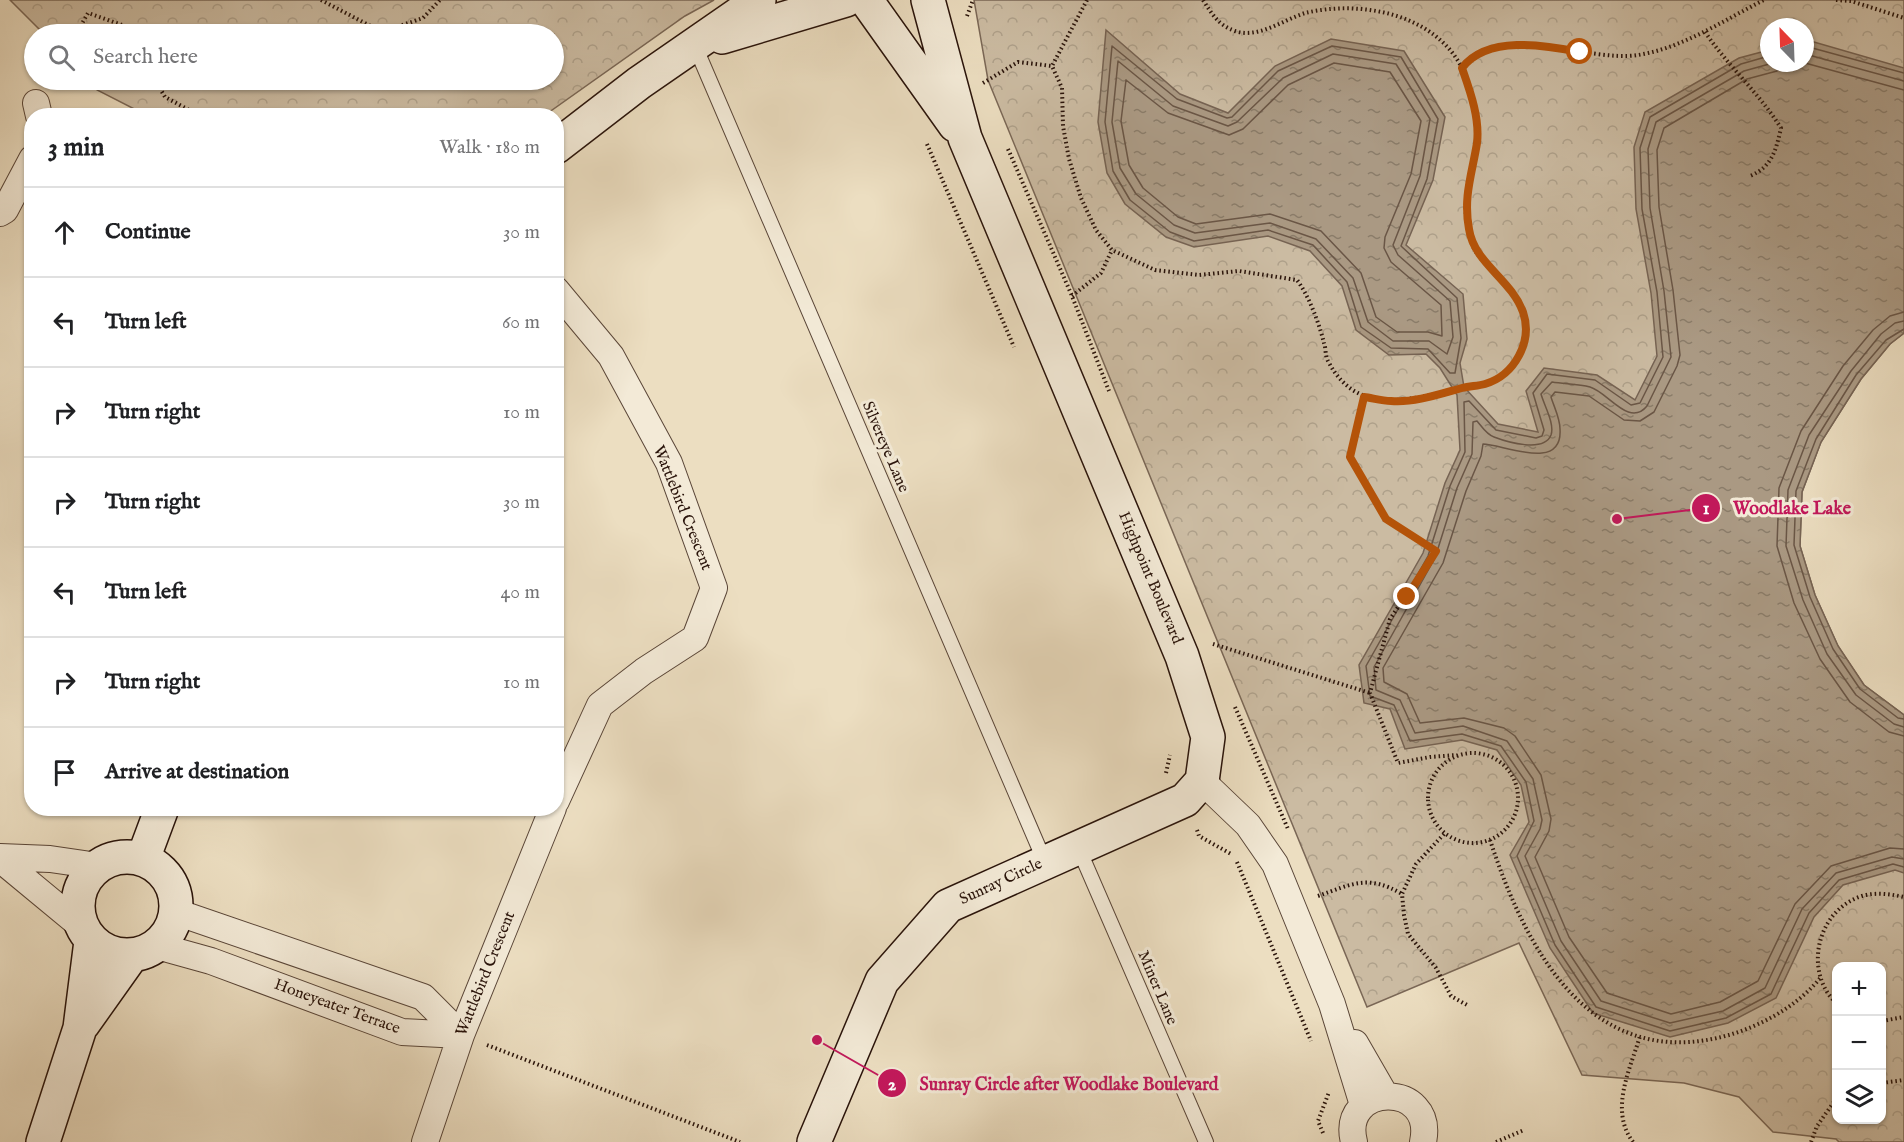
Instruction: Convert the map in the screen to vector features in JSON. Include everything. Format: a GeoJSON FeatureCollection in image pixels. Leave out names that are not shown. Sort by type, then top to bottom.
{"type":"FeatureCollection","features":[{"type":"Feature","properties":{"kind":"street"},"geometry":{"type":"LineString","coordinates":[[564,141],[639,83],[759,0]]}},
{"type":"Feature","properties":{"kind":"street"},"geometry":{"type":"LineString","coordinates":[[695,46],[846,0]]}},
{"type":"Feature","properties":{"kind":"street","name":"Highpoint Boulevard"},"geometry":{"type":"LineString","coordinates":[[866,0],[965,138]]}},
{"type":"Feature","properties":{"kind":"street"},"geometry":{"type":"LineString","coordinates":[[872,0],[885,0]]}},
{"type":"Feature","properties":{"kind":"street","name":"Highpoint Boulevard"},"geometry":{"type":"LineString","coordinates":[[928,0],[965,138],[1182,656],[1208,737],[1193,791]]}},
{"type":"Feature","properties":{"kind":"street"},"geometry":{"type":"LineString","coordinates":[[0,213],[5,210],[24,174]]}},
{"type":"Feature","properties":{"kind":"street","name":"Wattlebird Crescent"},"geometry":{"type":"LineString","coordinates":[[564,300],[611,356],[669,463],[714,588],[695,638],[644,671],[600,705],[564,784]]}},
{"type":"Feature","properties":{"kind":"street"},"geometry":{"type":"LineString","coordinates":[[1193,791],[1248,825],[1275,864],[1374,1100]]}},
{"type":"Feature","properties":{"kind":"street","name":"Sunray Circle"},"geometry":{"type":"LineString","coordinates":[[814,1142],[882,981],[948,906],[1078,847],[1193,791]]}},
{"type":"Feature","properties":{"kind":"street"},"geometry":{"type":"LineString","coordinates":[[143,859],[159,816]]}},
{"type":"Feature","properties":{"kind":"street","name":"Wattlebird Crescent"},"geometry":{"type":"LineString","coordinates":[[425,1142],[461,1035],[550,816]]}},
{"type":"Feature","properties":{"kind":"street"},"geometry":{"type":"LineString","coordinates":[[43,1142],[80,1028],[86,934],[77,908],[79,891],[86,877],[98,866],[112,859],[128,856],[143,859],[165,874],[172,885],[176,898],[176,912],[166,936],[144,950],[80,1028]]}},
{"type":"Feature","properties":{"kind":"street"},"geometry":{"type":"LineString","coordinates":[[0,858],[50,859],[98,866]]}},
{"type":"Feature","properties":{"kind":"street"},"geometry":{"type":"LineString","coordinates":[[0,858],[106,951],[144,950]]}},
{"type":"Feature","properties":{"kind":"street"},"geometry":{"type":"LineString","coordinates":[[176,912],[423,997],[461,1035]]}},
{"type":"Feature","properties":{"kind":"street","name":"Honeyeater Terrace"},"geometry":{"type":"LineString","coordinates":[[144,950],[211,961],[402,1032],[461,1035]]}},
{"type":"Feature","properties":{"kind":"street"},"geometry":{"type":"LineString","coordinates":[[1348,1139],[1356,1116],[1374,1100],[1396,1096],[1416,1108],[1422,1117],[1423,1142]]}},
{"type":"Feature","properties":{"kind":"lane","name":"Silvereye Lane"},"geometry":{"type":"LineString","coordinates":[[695,46],[1045,862]]}},
{"type":"Feature","properties":{"kind":"lane","name":"Miner Lane"},"geometry":{"type":"LineString","coordinates":[[1078,847],[1206,1142]]}},
{"type":"Feature","properties":{"kind":"path"},"geometry":{"type":"LineString","coordinates":[[321,0],[367,24]]}},
{"type":"Feature","properties":{"kind":"path"},"geometry":{"type":"LineString","coordinates":[[405,24],[423,18],[440,0]]}},
{"type":"Feature","properties":{"kind":"path"},"geometry":{"type":"LineString","coordinates":[[1052,66],[1087,0]]}},
{"type":"Feature","properties":{"kind":"path"},"geometry":{"type":"LineString","coordinates":[[1052,66],[1062,88],[1063,126],[1080,198],[1096,230],[1112,250],[1155,270],[1199,275],[1239,271],[1297,280],[1308,294],[1328,360],[1346,382],[1364,397],[1392,402],[1446,393],[1486,384],[1510,368],[1523,352],[1527,331],[1523,310],[1508,287],[1476,252],[1470,238],[1467,199],[1469,172],[1477,142],[1474,104],[1462,68],[1440,38],[1405,17],[1357,6],[1328,8],[1304,13],[1252,33],[1236,32],[1217,22],[1203,0]]}},
{"type":"Feature","properties":{"kind":"path"},"geometry":{"type":"LineString","coordinates":[[1462,68],[1471,56],[1501,47],[1549,46],[1622,57],[1657,51],[1705,32],[1764,0]]}},
{"type":"Feature","properties":{"kind":"path"},"geometry":{"type":"LineString","coordinates":[[1836,0],[1851,1],[1904,18]]}},
{"type":"Feature","properties":{"kind":"path"},"geometry":{"type":"LineString","coordinates":[[81,24],[88,13],[119,24]]}},
{"type":"Feature","properties":{"kind":"path"},"geometry":{"type":"LineString","coordinates":[[1705,32],[1781,128],[1773,158],[1761,171],[1750,176]]}},
{"type":"Feature","properties":{"kind":"path"},"geometry":{"type":"LineString","coordinates":[[980,85],[1018,63],[1052,66]]}},
{"type":"Feature","properties":{"kind":"path"},"geometry":{"type":"LineString","coordinates":[[161,90],[165,97],[185,108]]}},
{"type":"Feature","properties":{"kind":"path"},"geometry":{"type":"LineString","coordinates":[[924,136],[1017,353]]}},
{"type":"Feature","properties":{"kind":"path"},"geometry":{"type":"LineString","coordinates":[[1072,296],[1101,273],[1112,250]]}},
{"type":"Feature","properties":{"kind":"path"},"geometry":{"type":"LineString","coordinates":[[1364,397],[1350,457],[1386,519],[1436,551],[1390,619],[1370,693],[1398,763],[1472,752],[1488,754],[1502,762],[1517,786],[1519,801],[1516,814],[1509,827],[1490,840],[1470,844],[1444,834],[1434,822],[1428,807],[1428,791],[1433,776],[1443,764],[1457,755]]}},
{"type":"Feature","properties":{"kind":"path"},"geometry":{"type":"LineString","coordinates":[[1207,642],[1370,693]]}},
{"type":"Feature","properties":{"kind":"path"},"geometry":{"type":"LineString","coordinates":[[1172,748],[1165,771],[1193,791],[1199,836],[1234,856],[1313,1046]]}},
{"type":"Feature","properties":{"kind":"path"},"geometry":{"type":"LineString","coordinates":[[1444,834],[1416,864],[1401,894],[1408,934],[1436,968],[1451,996],[1467,1005]]}},
{"type":"Feature","properties":{"kind":"path"},"geometry":{"type":"LineString","coordinates":[[1490,840],[1504,882],[1548,967],[1578,1002],[1602,1021],[1659,1041],[1694,1042],[1746,1030],[1776,1015],[1821,977]]}},
{"type":"Feature","properties":{"kind":"path"},"geometry":{"type":"LineString","coordinates":[[1317,896],[1367,880],[1386,885],[1401,894]]}},
{"type":"Feature","properties":{"kind":"path"},"geometry":{"type":"LineString","coordinates":[[1832,996],[1821,977],[1817,963],[1819,941],[1828,922],[1843,906],[1862,896],[1883,893],[1904,897]]}},
{"type":"Feature","properties":{"kind":"path"},"geometry":{"type":"LineString","coordinates":[[1886,1021],[1904,1017]]}},
{"type":"Feature","properties":{"kind":"path"},"geometry":{"type":"LineString","coordinates":[[461,1035],[740,1142]]}},
{"type":"Feature","properties":{"kind":"path"},"geometry":{"type":"LineString","coordinates":[[1633,1142],[1625,1131],[1620,1104],[1640,1036]]}},
{"type":"Feature","properties":{"kind":"path"},"geometry":{"type":"LineString","coordinates":[[1886,1082],[1904,1080]]}},
{"type":"Feature","properties":{"kind":"path"},"geometry":{"type":"LineString","coordinates":[[1327,1142],[1318,1121],[1331,1089]]}},
{"type":"Feature","properties":{"kind":"path"},"geometry":{"type":"LineString","coordinates":[[1811,1142],[1817,1126],[1832,1105]]}},
{"type":"Feature","properties":{"kind":"path"},"geometry":{"type":"LineString","coordinates":[[1496,1142],[1524,1130]]}},
{"type":"Feature","properties":{"kind":"green space"},"geometry":{"type":"Polygon","coordinates":[[[10,0],[714,0],[685,16],[555,108],[132,108],[97,90],[564,90],[564,24],[34,24],[10,0]]]}},
{"type":"Feature","properties":{"kind":"green space"},"geometry":{"type":"Polygon","coordinates":[[[974,0],[1904,0],[1904,333],[1890,344],[1861,379],[1821,442],[1802,492],[1800,546],[1815,595],[1838,646],[1864,685],[1904,715],[1904,1142],[1839,1142],[1836,1139],[1773,1132],[1739,1097],[1684,1083],[1582,1075],[1519,943],[1367,1007],[988,80],[974,0]]]}},
{"type":"Feature","properties":{"kind":"water"},"geometry":{"type":"Polygon","coordinates":[[[1106,30],[1180,94],[1228,113],[1275,66],[1331,39],[1404,51],[1445,117],[1433,180],[1406,245],[1463,294],[1467,339],[1460,363],[1464,387],[1498,424],[1538,432],[1526,391],[1544,368],[1597,375],[1635,400],[1657,356],[1651,293],[1636,209],[1634,147],[1645,112],[1739,58],[1760,52],[1760,72],[1814,72],[1814,42],[1904,68],[1904,333],[1890,344],[1861,379],[1821,442],[1802,492],[1800,546],[1815,595],[1838,646],[1864,685],[1904,715],[1904,873],[1895,870],[1843,885],[1814,917],[1776,998],[1728,1023],[1670,1037],[1593,1013],[1550,948],[1510,855],[1529,822],[1521,785],[1497,750],[1462,740],[1405,749],[1390,709],[1364,703],[1359,665],[1423,553],[1445,483],[1460,450],[1457,395],[1440,368],[1426,354],[1389,355],[1356,330],[1342,286],[1310,251],[1268,236],[1194,247],[1166,237],[1125,204],[1107,173],[1098,122],[1106,30]]]}},
{"type":"Feature","properties":{"kind":"place","name":"Woodlake Lake"},"geometry":{"type":"Point","coordinates":[1617,519]}},
{"type":"Feature","properties":{"kind":"place","name":"Sunray Circle after Woodlake Boulevard"},"geometry":{"type":"Point","coordinates":[817,1040]}},
{"type":"Feature","properties":{"kind":"route"},"geometry":{"type":"LineString","coordinates":[[1407,597],[1436,551],[1386,519],[1350,457],[1364,397],[1392,402],[1486,384],[1510,368],[1523,352],[1527,331],[1523,310],[1508,287],[1476,252],[1470,238],[1466,217],[1467,199],[1469,172],[1477,142],[1474,104],[1462,68],[1471,56],[1485,50],[1509,46],[1549,46],[1580,52]]}}]}
